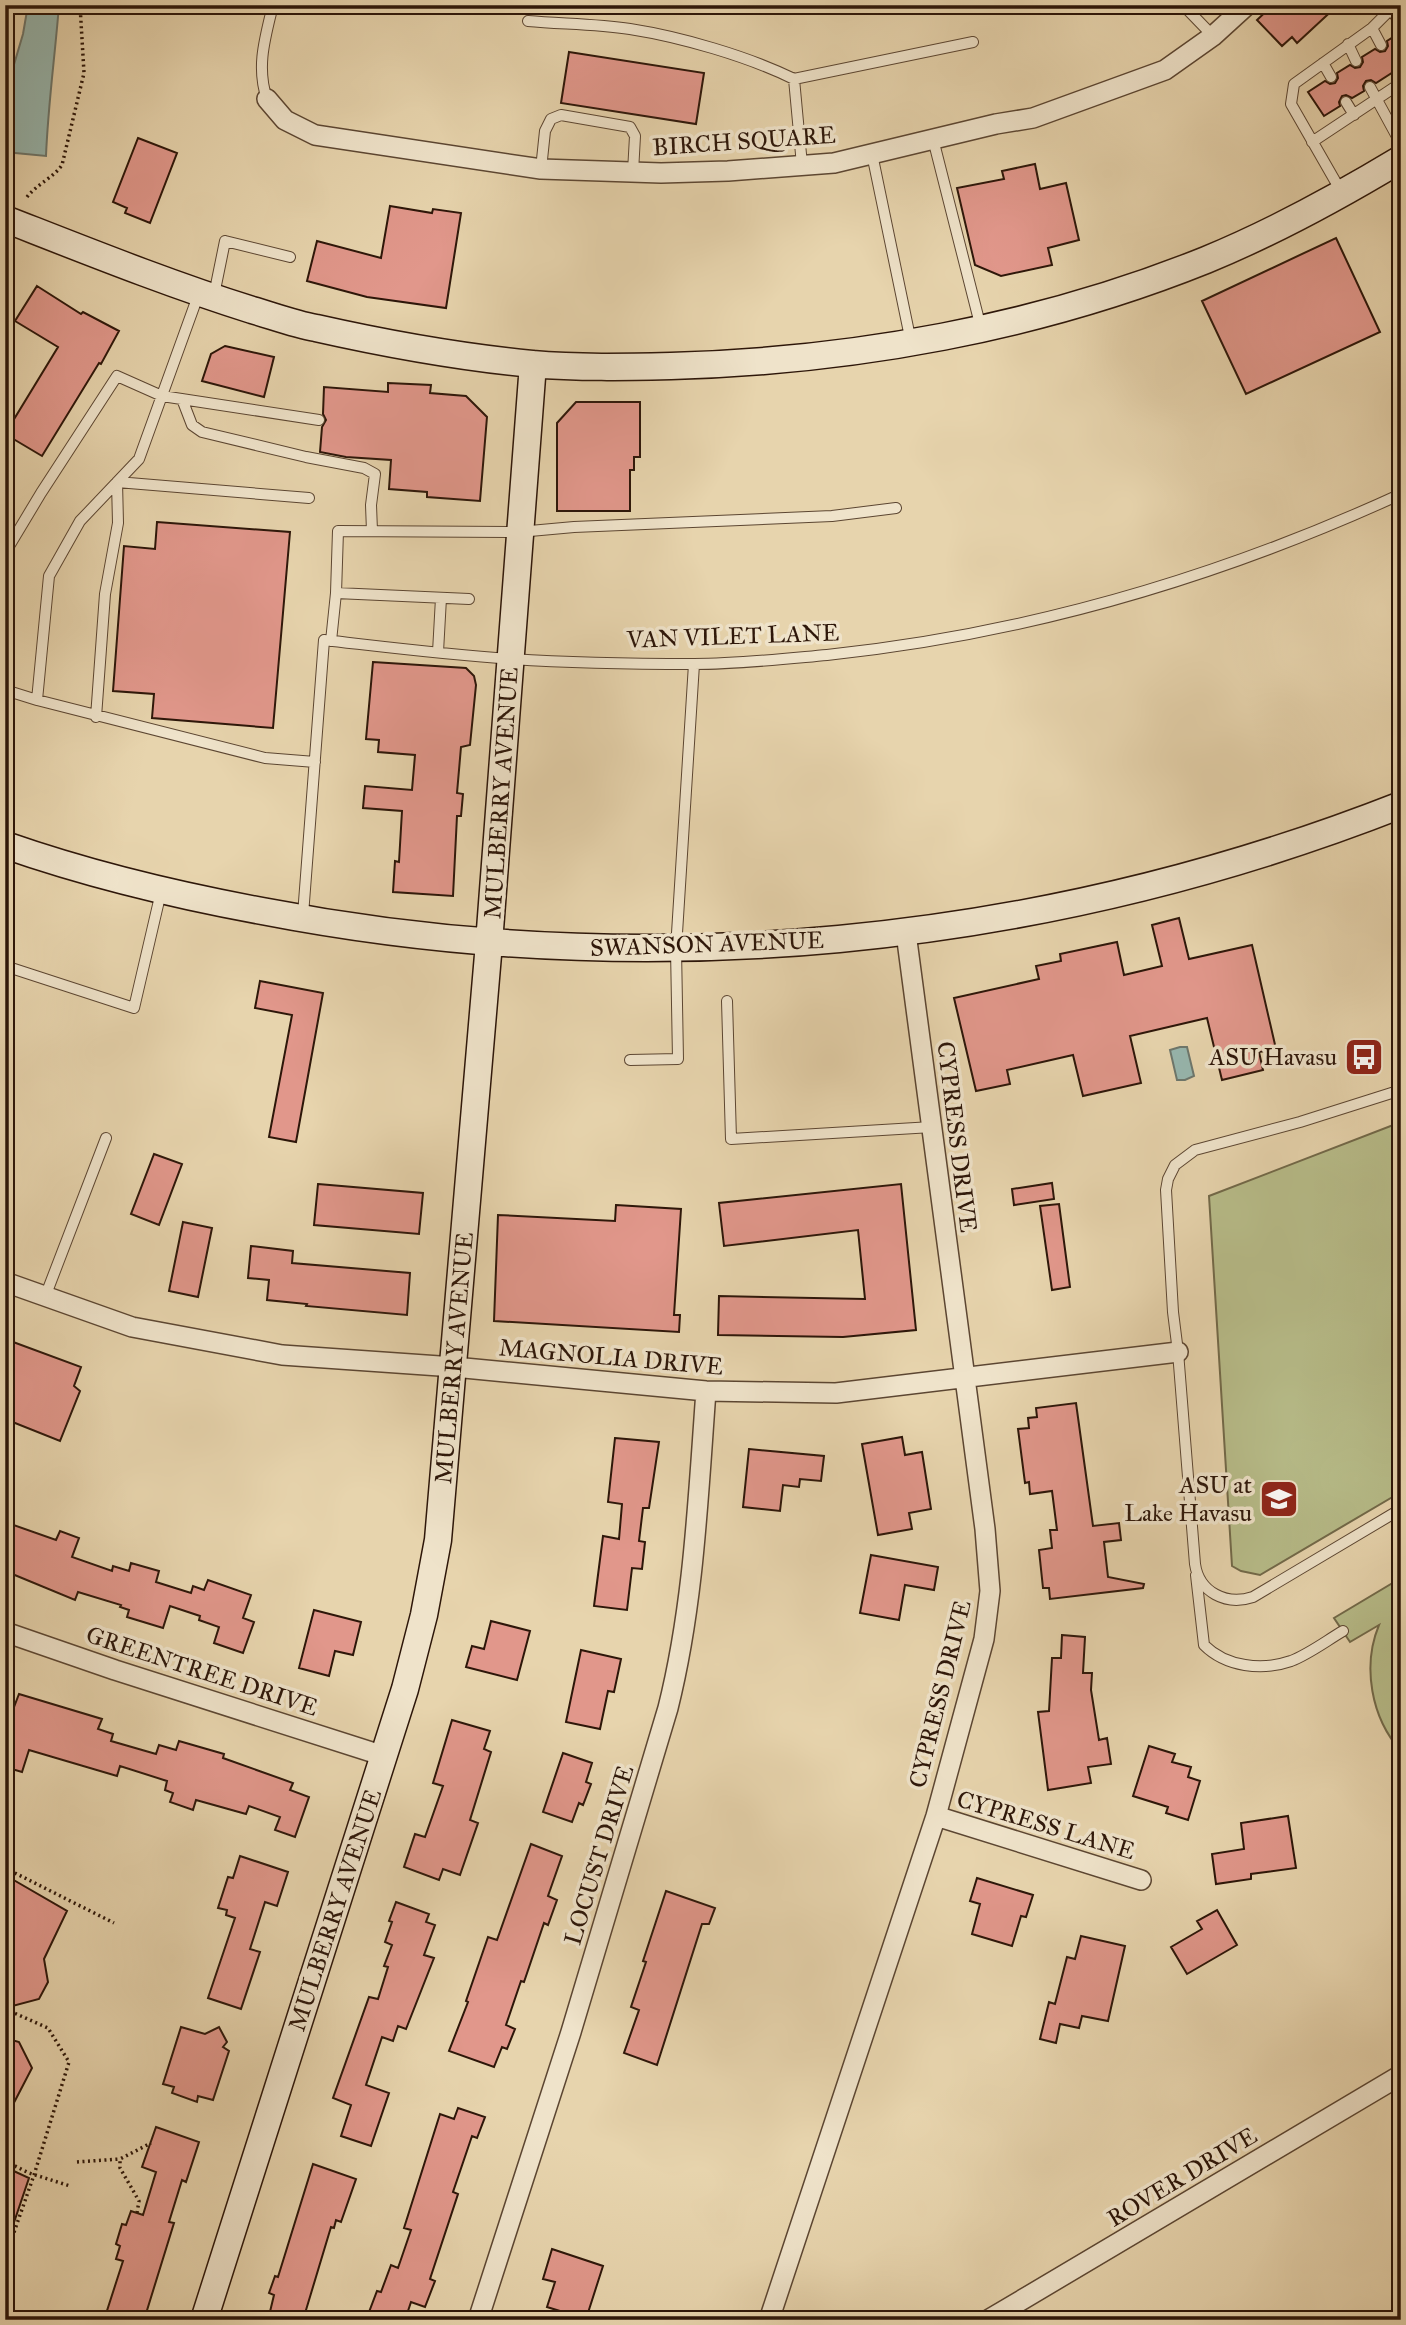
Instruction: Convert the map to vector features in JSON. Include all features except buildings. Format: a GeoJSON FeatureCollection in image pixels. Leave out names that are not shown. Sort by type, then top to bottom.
{"type":"FeatureCollection","features":[{"type":"Feature","properties":{"kind":"street","name":"BIRCH SQUARE"},"geometry":{"type":"LineString","coordinates":[[267,99],[285,120],[315,135],[541,169],[715,172],[834,163],[1033,118],[1165,70],[1213,36],[1247,5]]}},
{"type":"Feature","properties":{"kind":"street"},"geometry":{"type":"LineString","coordinates":[[5,219],[206,295],[312,328],[417,348],[533,364],[743,364],[911,343],[981,328],[1122,291],[1208,259],[1310,212],[1401,159]]}},
{"type":"Feature","properties":{"kind":"street","name":"MULBERRY AVENUE"},"geometry":{"type":"LineString","coordinates":[[204,2320],[405,1689],[424,1615],[436,1552],[489,943],[533,364]]}},
{"type":"Feature","properties":{"kind":"street","name":"SWANSON AVENUE"},"geometry":{"type":"LineString","coordinates":[[5,845],[161,890],[303,919],[418,936],[489,943],[626,949],[731,948],[906,933],[1042,911],[1143,888],[1256,856],[1401,805]]}},
{"type":"Feature","properties":{"kind":"street","name":"CYPRESS DRIVE"},"geometry":{"type":"LineString","coordinates":[[769,2320],[936,1816],[984,1639],[990,1591],[985,1529],[906,933]]}},
{"type":"Feature","properties":{"kind":"street","name":"MAGNOLIA DRIVE"},"geometry":{"type":"LineString","coordinates":[[5,1282],[132,1327],[282,1355],[454,1367],[706,1391],[836,1393],[1178,1352]]}},
{"type":"Feature","properties":{"kind":"street","name":"LOCUST DRIVE"},"geometry":{"type":"LineString","coordinates":[[478,2320],[644,1795],[681,1658],[694,1561],[706,1391]]}},
{"type":"Feature","properties":{"kind":"street","name":"GREENTREE DRIVE"},"geometry":{"type":"LineString","coordinates":[[5,1632],[384,1756]]}},
{"type":"Feature","properties":{"kind":"street","name":"CYPRESS LANE"},"geometry":{"type":"LineString","coordinates":[[936,1816],[1141,1880]]}},
{"type":"Feature","properties":{"kind":"street","name":"ROVER DRIVE"},"geometry":{"type":"LineString","coordinates":[[988,2320],[1401,2076]]}},
{"type":"Feature","properties":{"kind":"lane"},"geometry":{"type":"LineString","coordinates":[[267,99],[261,82],[262,51],[273,5]]}},
{"type":"Feature","properties":{"kind":"lane"},"geometry":{"type":"LineString","coordinates":[[1183,5],[1213,36]]}},
{"type":"Feature","properties":{"kind":"lane"},"geometry":{"type":"LineString","coordinates":[[1343,194],[1291,104],[1294,84],[1372,28],[1393,8],[1401,23]]}},
{"type":"Feature","properties":{"kind":"lane"},"geometry":{"type":"LineString","coordinates":[[527,21],[630,29],[768,66],[794,79],[973,43]]}},
{"type":"Feature","properties":{"kind":"lane"},"geometry":{"type":"LineString","coordinates":[[1372,28],[1381,45]]}},
{"type":"Feature","properties":{"kind":"lane"},"geometry":{"type":"LineString","coordinates":[[1348,44],[1356,61]]}},
{"type":"Feature","properties":{"kind":"lane"},"geometry":{"type":"LineString","coordinates":[[1323,63],[1331,77]]}},
{"type":"Feature","properties":{"kind":"lane"},"geometry":{"type":"LineString","coordinates":[[1312,142],[1376,99],[1399,77]]}},
{"type":"Feature","properties":{"kind":"lane"},"geometry":{"type":"LineString","coordinates":[[794,79],[802,165]]}},
{"type":"Feature","properties":{"kind":"lane"},"geometry":{"type":"LineString","coordinates":[[1370,87],[1401,144]]}},
{"type":"Feature","properties":{"kind":"lane"},"geometry":{"type":"LineString","coordinates":[[1346,102],[1354,115]]}},
{"type":"Feature","properties":{"kind":"lane"},"geometry":{"type":"LineString","coordinates":[[541,169],[545,131],[551,119],[561,116],[630,127],[635,136],[633,172]]}},
{"type":"Feature","properties":{"kind":"lane"},"geometry":{"type":"LineString","coordinates":[[933,139],[981,328]]}},
{"type":"Feature","properties":{"kind":"lane"},"geometry":{"type":"LineString","coordinates":[[872,154],[911,343]]}},
{"type":"Feature","properties":{"kind":"lane"},"geometry":{"type":"LineString","coordinates":[[37,701],[49,576],[80,521],[139,459],[162,396],[206,295],[225,241],[290,257]]}},
{"type":"Feature","properties":{"kind":"lane"},"geometry":{"type":"LineString","coordinates":[[5,553],[117,376],[162,396],[319,420]]}},
{"type":"Feature","properties":{"kind":"lane"},"geometry":{"type":"LineString","coordinates":[[182,399],[192,425],[202,432],[364,468],[375,474],[371,505],[372,531]]}},
{"type":"Feature","properties":{"kind":"lane"},"geometry":{"type":"LineString","coordinates":[[117,481],[309,498]]}},
{"type":"Feature","properties":{"kind":"lane"},"geometry":{"type":"LineString","coordinates":[[96,716],[105,594],[118,523],[117,481]]}},
{"type":"Feature","properties":{"kind":"lane","name":"VAN VILET LANE"},"geometry":{"type":"LineString","coordinates":[[331,641],[511,659],[694,664],[784,659],[898,647],[1063,615],[1160,588],[1245,560],[1401,494]]}},
{"type":"Feature","properties":{"kind":"lane"},"geometry":{"type":"LineString","coordinates":[[303,919],[324,640],[331,641],[338,531],[519,532],[574,527],[832,516],[896,508]]}},
{"type":"Feature","properties":{"kind":"lane"},"geometry":{"type":"LineString","coordinates":[[336,593],[469,599]]}},
{"type":"Feature","properties":{"kind":"lane"},"geometry":{"type":"LineString","coordinates":[[5,595],[5,643]]}},
{"type":"Feature","properties":{"kind":"lane"},"geometry":{"type":"LineString","coordinates":[[438,652],[440,598]]}},
{"type":"Feature","properties":{"kind":"lane"},"geometry":{"type":"LineString","coordinates":[[629,1060],[678,1059],[676,949],[694,664]]}},
{"type":"Feature","properties":{"kind":"lane"},"geometry":{"type":"LineString","coordinates":[[5,690],[37,701],[265,758],[315,762]]}},
{"type":"Feature","properties":{"kind":"lane"},"geometry":{"type":"LineString","coordinates":[[5,966],[134,1008],[161,890]]}},
{"type":"Feature","properties":{"kind":"lane"},"geometry":{"type":"LineString","coordinates":[[727,1001],[731,1139],[932,1127]]}},
{"type":"Feature","properties":{"kind":"lane"},"geometry":{"type":"LineString","coordinates":[[1343,1631],[1298,1658],[1281,1664],[1249,1665],[1223,1659],[1204,1645],[1173,1312],[1166,1192],[1168,1179],[1175,1165],[1187,1154],[1198,1149],[1300,1122],[1401,1090]]}},
{"type":"Feature","properties":{"kind":"lane"},"geometry":{"type":"LineString","coordinates":[[45,1297],[106,1138]]}},
{"type":"Feature","properties":{"kind":"lane"},"geometry":{"type":"LineString","coordinates":[[1195,1564],[1200,1580],[1214,1594],[1233,1600],[1247,1599],[1401,1509]]}},
{"type":"Feature","properties":{"kind":"path"},"geometry":{"type":"LineString","coordinates":[[27,197],[62,165],[84,73],[80,5]]}},
{"type":"Feature","properties":{"kind":"path"},"geometry":{"type":"LineString","coordinates":[[5,1868],[114,1923]]}},
{"type":"Feature","properties":{"kind":"path"},"geometry":{"type":"LineString","coordinates":[[5,2009],[48,2028],[69,2062],[5,2258]]}},
{"type":"Feature","properties":{"kind":"path"},"geometry":{"type":"LineString","coordinates":[[77,2162],[120,2159],[151,2143]]}},
{"type":"Feature","properties":{"kind":"path"},"geometry":{"type":"LineString","coordinates":[[120,2159],[120,2168],[139,2200],[137,2213]]}},
{"type":"Feature","properties":{"kind":"path"},"geometry":{"type":"LineString","coordinates":[[5,2161],[34,2175],[70,2186]]}},
{"type":"Feature","properties":{"kind":"path"},"geometry":{"type":"LineString","coordinates":[[5,2309],[27,2316]]}},
{"type":"Feature","properties":{"kind":"green space"},"geometry":{"type":"Polygon","coordinates":[[[1401,1122],[1401,1492],[1260,1575],[1241,1571],[1232,1566],[1209,1196],[1401,1122]]]}},
{"type":"Feature","properties":{"kind":"green space"},"geometry":{"type":"Polygon","coordinates":[[[1401,1578],[1401,1751],[1383,1723],[1372,1691],[1371,1657],[1379,1625],[1350,1642],[1334,1618],[1401,1578]]]}},
{"type":"Feature","properties":{"kind":"water"},"geometry":{"type":"Polygon","coordinates":[[[28,5],[59,5],[46,156],[5,152],[10,78],[28,5]]]}},
{"type":"Feature","properties":{"kind":"water"},"geometry":{"type":"Polygon","coordinates":[[[1187,1047],[1194,1076],[1185,1080],[1177,1080],[1170,1050],[1187,1047]]]}},
{"type":"Feature","properties":{"kind":"place","name":"ASU Havasu"},"geometry":{"type":"Point","coordinates":[1364,1057]}},
{"type":"Feature","properties":{"kind":"place","name":"ASU at Lake Havasu"},"geometry":{"type":"Point","coordinates":[1279,1499]}}]}
